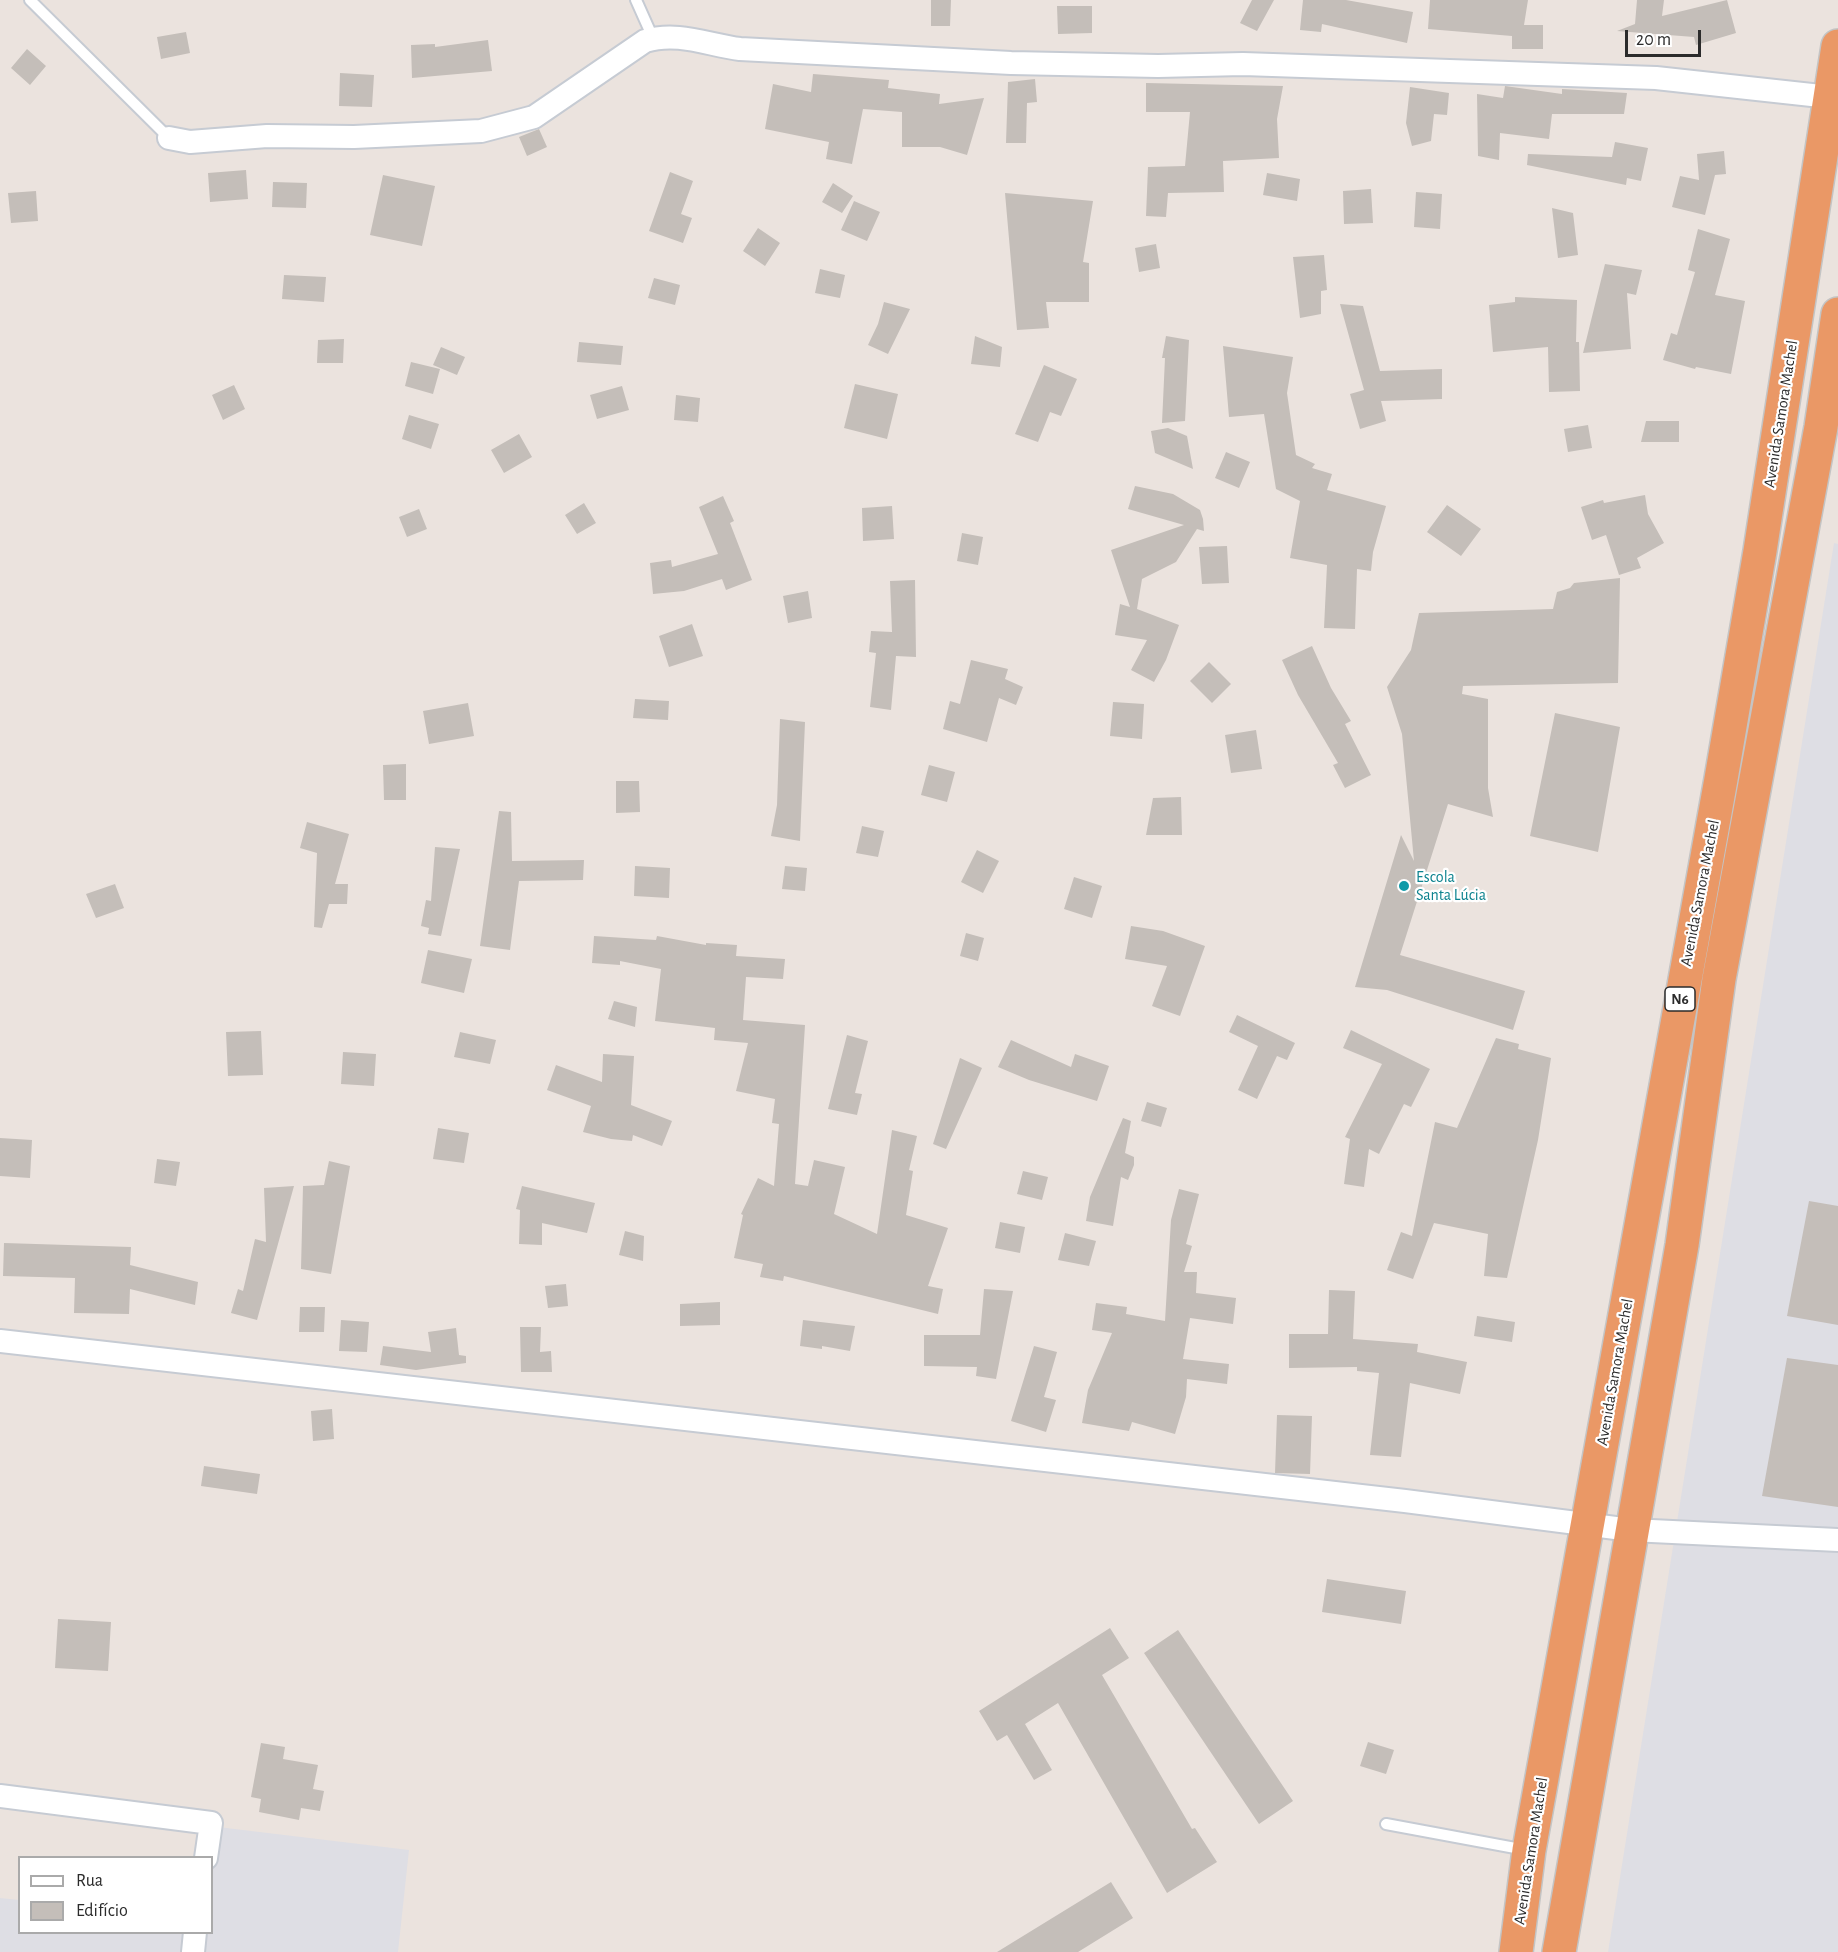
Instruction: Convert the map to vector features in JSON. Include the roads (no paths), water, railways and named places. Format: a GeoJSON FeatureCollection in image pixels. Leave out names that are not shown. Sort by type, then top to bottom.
{"type":"FeatureCollection","features":[{"type":"Feature","properties":{"kind":"highway","name":"Avenida Samora Machel"},"geometry":{"type":"LineString","coordinates":[[1516,1952],[1529,1851],[1760,551],[1838,46]]}},
{"type":"Feature","properties":{"kind":"highway","name":"Avenida Samora Machel"},"geometry":{"type":"LineString","coordinates":[[1559,1952],[1682,1245],[1719,979],[1829,427],[1838,314]]}},
{"type":"Feature","properties":{"kind":"street"},"geometry":{"type":"LineString","coordinates":[[169,138],[200,142],[267,135],[354,137],[481,131],[534,117],[645,41],[674,36],[740,49],[1011,63],[1158,66],[1243,64],[1656,78],[1830,97]]}},
{"type":"Feature","properties":{"kind":"street"},"geometry":{"type":"LineString","coordinates":[[0,1341],[1405,1502],[1588,1526],[1838,1540]]}},
{"type":"Feature","properties":{"kind":"street"},"geometry":{"type":"LineString","coordinates":[[0,1796],[211,1823],[206,1856]]}},
{"type":"Feature","properties":{"kind":"street"},"geometry":{"type":"LineString","coordinates":[[193,1952],[195,1934]]}},
{"type":"Feature","properties":{"kind":"lane"},"geometry":{"type":"LineString","coordinates":[[30,0],[169,138]]}},
{"type":"Feature","properties":{"kind":"lane"},"geometry":{"type":"LineString","coordinates":[[636,0],[653,38]]}},
{"type":"Feature","properties":{"kind":"lane"},"geometry":{"type":"LineString","coordinates":[[1386,1824],[1529,1851]]}},
{"type":"Feature","properties":{"kind":"place","name":"Escola Santa Lúcia"},"geometry":{"type":"Point","coordinates":[1404,886]}}]}
